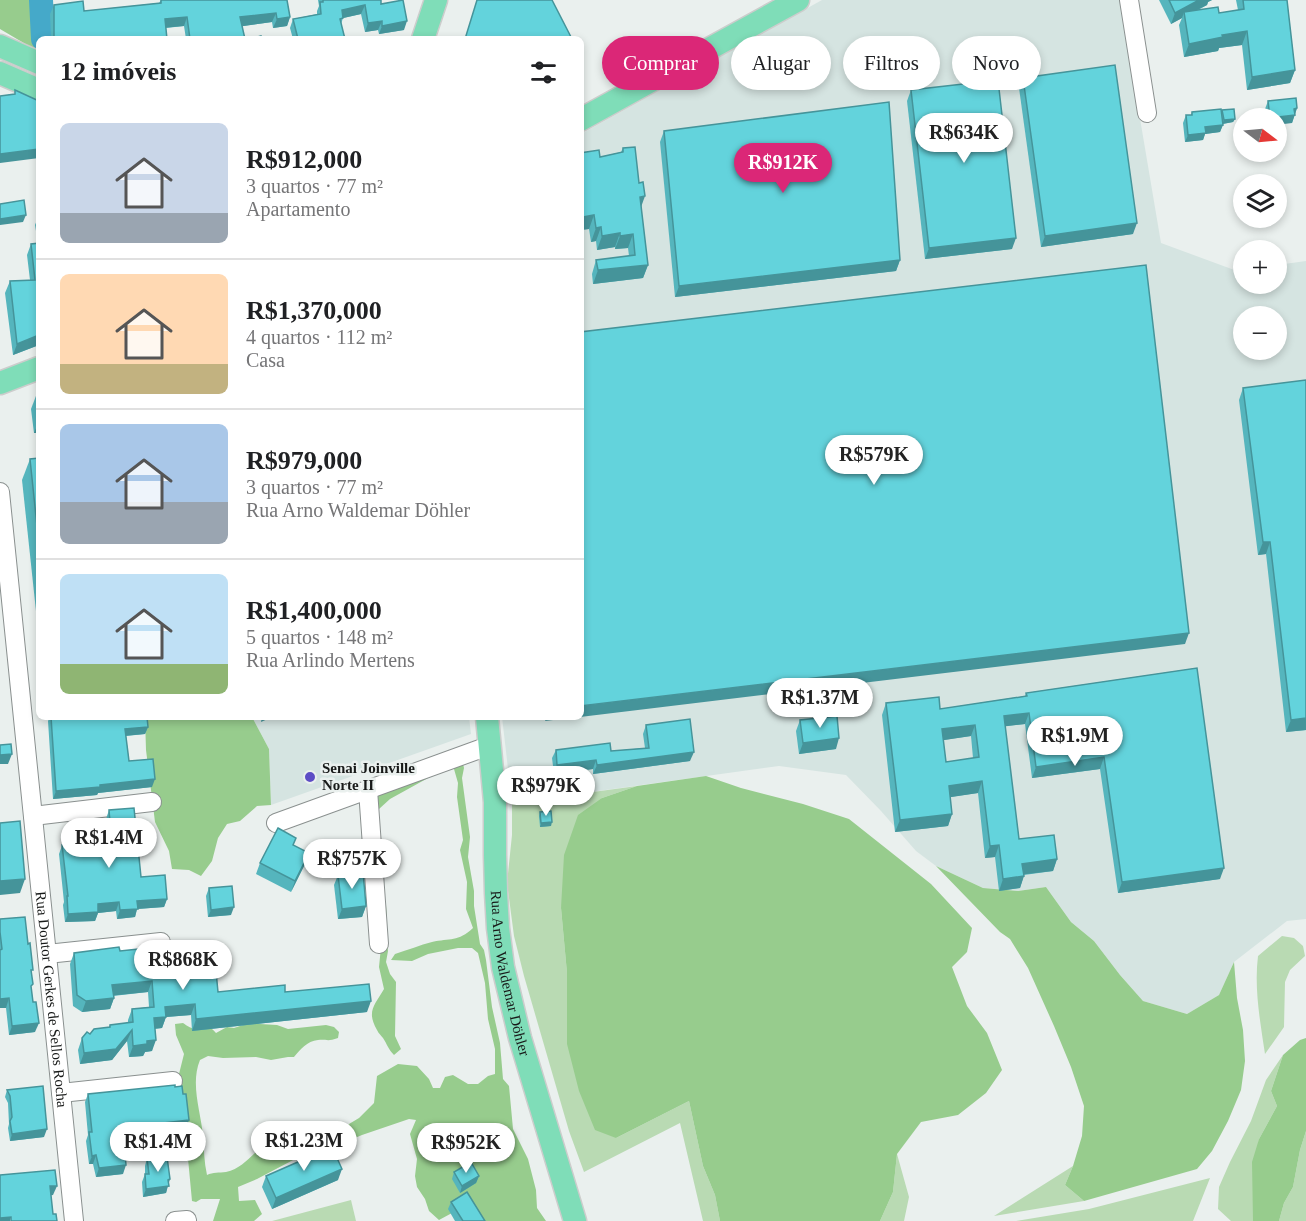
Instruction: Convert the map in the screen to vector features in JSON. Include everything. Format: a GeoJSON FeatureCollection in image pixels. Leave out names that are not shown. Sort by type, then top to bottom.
{"type":"FeatureCollection","features":[{"type":"Feature","properties":{"kind":"main road"},"geometry":{"type":"LineString","coordinates":[[424,36],[436,0]]}},
{"type":"Feature","properties":{"kind":"main road"},"geometry":{"type":"LineString","coordinates":[[584,118],[798,0]]}},
{"type":"Feature","properties":{"kind":"main road"},"geometry":{"type":"LineString","coordinates":[[0,46],[36,62]]}},
{"type":"Feature","properties":{"kind":"main road"},"geometry":{"type":"LineString","coordinates":[[0,73],[36,89]]}},
{"type":"Feature","properties":{"kind":"main road"},"geometry":{"type":"LineString","coordinates":[[0,383],[36,369]]}},
{"type":"Feature","properties":{"kind":"main road","name":"Rua Arno Waldemar Döhler"},"geometry":{"type":"LineString","coordinates":[[487,720],[495,802],[498,928],[503,967],[520,1038],[574,1221]]}},
{"type":"Feature","properties":{"kind":"street"},"geometry":{"type":"LineString","coordinates":[[1129,0],[1147,113]]}},
{"type":"Feature","properties":{"kind":"street","name":"Rua Doutor Gerkes de Sellos Rocha"},"geometry":{"type":"LineString","coordinates":[[0,492],[74,1221]]}},
{"type":"Feature","properties":{"kind":"street"},"geometry":{"type":"LineString","coordinates":[[276,824],[490,745]]}},
{"type":"Feature","properties":{"kind":"street"},"geometry":{"type":"LineString","coordinates":[[368,790],[379,944]]}},
{"type":"Feature","properties":{"kind":"street"},"geometry":{"type":"LineString","coordinates":[[33,816],[152,802]]}},
{"type":"Feature","properties":{"kind":"street"},"geometry":{"type":"LineString","coordinates":[[47,954],[161,942]]}},
{"type":"Feature","properties":{"kind":"street"},"geometry":{"type":"LineString","coordinates":[[61,1093],[172,1081]]}},
{"type":"Feature","properties":{"kind":"shaded area"},"geometry":{"type":"Polygon","coordinates":[[[822,0],[1120,0],[1161,243],[1233,270],[1233,294],[1287,294],[1287,264],[1306,261],[1306,919],[1287,921],[1234,962],[1219,995],[1187,1014],[1143,1001],[1094,941],[1071,922],[1046,887],[1018,891],[983,888],[936,866],[916,851],[846,775],[779,766],[512,803],[502,720],[584,720],[584,132],[660,90],[719,90],[719,57],[731,51],[731,90],[831,90],[831,36],[757,36],[822,0]]]}},
{"type":"Feature","properties":{"kind":"shaded area","name":"Senai Joinville Norte II"},"geometry":{"type":"Polygon","coordinates":[[[254,720],[469,720],[471,734],[271,805],[269,749],[254,720]]]}},
{"type":"Feature","properties":{"kind":"green space"},"geometry":{"type":"Polygon","coordinates":[[[0,0],[42,0],[40,36],[36,36],[36,50],[0,29],[0,0]]]}},
{"type":"Feature","properties":{"kind":"green space"},"geometry":{"type":"Polygon","coordinates":[[[145,720],[254,720],[269,749],[271,805],[257,806],[240,821],[227,824],[218,838],[212,861],[201,876],[189,870],[172,869],[169,851],[155,822],[146,750],[145,720]]]}},
{"type":"Feature","properties":{"kind":"green space"},"geometry":{"type":"Polygon","coordinates":[[[462,759],[464,768],[462,778],[470,837],[468,857],[474,891],[474,906],[500,1043],[503,1079],[509,1086],[513,1129],[528,1159],[536,1190],[537,1208],[546,1221],[464,1221],[452,1213],[439,1220],[429,1211],[417,1187],[415,1176],[417,1159],[410,1134],[416,1120],[409,1119],[295,1159],[238,1187],[239,1201],[255,1200],[262,1214],[254,1221],[213,1221],[220,1199],[192,1201],[182,1095],[178,1089],[184,1054],[176,1035],[175,1024],[183,1023],[196,1029],[210,1028],[216,1033],[227,1027],[234,1028],[252,1022],[277,1025],[288,1029],[326,1025],[334,1027],[339,1032],[338,1038],[310,1042],[294,1057],[271,1060],[256,1057],[208,1056],[200,1060],[196,1088],[207,1175],[235,1169],[255,1153],[272,1154],[301,1141],[344,1127],[359,1118],[374,1103],[377,1076],[398,1064],[417,1066],[429,1079],[433,1088],[440,1088],[445,1077],[453,1075],[468,1084],[478,1084],[488,1076],[495,1074],[495,1049],[478,953],[472,948],[458,948],[428,954],[412,961],[391,960],[395,954],[432,942],[458,938],[473,928],[466,909],[467,882],[460,850],[463,840],[457,797],[458,783],[454,769],[428,778],[390,799],[379,809],[378,841],[384,868],[382,891],[387,920],[386,962],[396,982],[395,1036],[401,1049],[394,1055],[372,1018],[373,1008],[384,989],[379,967],[381,947],[372,806],[378,794],[462,759]]]}},
{"type":"Feature","properties":{"kind":"green space"},"geometry":{"type":"Polygon","coordinates":[[[706,776],[849,819],[931,884],[972,928],[967,952],[952,967],[967,1006],[987,1033],[1002,1070],[986,1093],[958,1115],[921,1122],[897,1154],[893,1192],[880,1221],[720,1221],[715,1195],[703,1166],[689,1101],[616,1138],[595,1130],[579,1091],[567,1044],[567,973],[561,908],[564,855],[578,815],[602,798],[637,786],[706,776]]]}},
{"type":"Feature","properties":{"kind":"green space"},"geometry":{"type":"Polygon","coordinates":[[[637,786],[602,798],[561,908],[567,973],[616,1138],[689,1101],[703,1166],[715,1195],[720,1221],[703,1221],[680,1123],[584,1172],[569,1131],[514,936],[507,883],[512,835],[512,803],[637,786]]]}},
{"type":"Feature","properties":{"kind":"green space"},"geometry":{"type":"Polygon","coordinates":[[[936,866],[983,888],[1018,891],[1046,887],[1071,922],[1094,941],[1143,1001],[1187,1014],[1219,995],[1234,962],[1245,1061],[1241,1090],[1212,1151],[1197,1169],[1084,1201],[1065,1185],[1082,1136],[1084,1106],[1071,1067],[1028,968],[1010,939],[1000,932],[936,866]]]}},
{"type":"Feature","properties":{"kind":"green space"},"geometry":{"type":"Polygon","coordinates":[[[1282,936],[1294,938],[1303,946],[1305,956],[1290,970],[1285,982],[1284,1027],[1265,1054],[1257,992],[1258,956],[1282,936]]]}},
{"type":"Feature","properties":{"kind":"green space"},"geometry":{"type":"Polygon","coordinates":[[[1306,1038],[1306,1131],[1293,1187],[1284,1203],[1279,1221],[1253,1221],[1252,1162],[1259,1139],[1277,1106],[1271,1091],[1283,1055],[1300,1040],[1306,1038]]]}},
{"type":"Feature","properties":{"kind":"green space"},"geometry":{"type":"Polygon","coordinates":[[[1283,1055],[1271,1091],[1277,1106],[1259,1139],[1253,1221],[1231,1221],[1218,1209],[1219,1187],[1251,1121],[1266,1080],[1283,1055]]]}},
{"type":"Feature","properties":{"kind":"green space"},"geometry":{"type":"Polygon","coordinates":[[[1306,1131],[1306,1221],[1279,1221],[1284,1203],[1293,1187],[1306,1131]]]}},
{"type":"Feature","properties":{"kind":"green space"},"geometry":{"type":"Polygon","coordinates":[[[897,1154],[909,1197],[904,1221],[880,1221],[893,1192],[897,1154]]]}},
{"type":"Feature","properties":{"kind":"green space"},"geometry":{"type":"Polygon","coordinates":[[[1073,1166],[1065,1185],[1084,1201],[994,1216],[1073,1166]]]}},
{"type":"Feature","properties":{"kind":"green space"},"geometry":{"type":"Polygon","coordinates":[[[1210,1178],[1193,1221],[1016,1221],[1089,1209],[1210,1178]]]}},
{"type":"Feature","properties":{"kind":"green space"},"geometry":{"type":"Polygon","coordinates":[[[351,1200],[356,1221],[272,1221],[351,1200]]]}},
{"type":"Feature","properties":{"kind":"building"},"geometry":{"type":"Polygon","coordinates":[[[161,0],[287,0],[290,17],[277,19],[276,13],[240,17],[244,36],[190,36],[187,17],[165,19],[167,36],[54,36],[54,5],[83,1],[84,11],[161,3],[161,0]]]}},
{"type":"Feature","properties":{"kind":"building"},"geometry":{"type":"Polygon","coordinates":[[[323,0],[381,0],[381,4],[403,0],[407,21],[382,26],[382,21],[368,23],[365,5],[342,10],[343,18],[340,19],[344,36],[297,36],[293,19],[321,14],[320,2],[323,0]]]}},
{"type":"Feature","properties":{"kind":"building"},"geometry":{"type":"Polygon","coordinates":[[[477,0],[552,0],[570,36],[466,36],[477,0]]]}},
{"type":"Feature","properties":{"kind":"building"},"geometry":{"type":"Polygon","coordinates":[[[1169,0],[1199,0],[1175,13],[1169,0]]]}},
{"type":"Feature","properties":{"kind":"building"},"geometry":{"type":"Polygon","coordinates":[[[1243,0],[1287,0],[1295,70],[1252,77],[1247,31],[1189,44],[1184,12],[1218,7],[1219,13],[1244,9],[1243,0]]]}},
{"type":"Feature","properties":{"kind":"building"},"geometry":{"type":"Polygon","coordinates":[[[1115,65],[1137,223],[1045,236],[1025,90],[1041,90],[1041,75],[1115,65]]]}},
{"type":"Feature","properties":{"kind":"building"},"geometry":{"type":"Polygon","coordinates":[[[952,85],[952,90],[999,90],[1016,238],[929,248],[911,90],[940,90],[940,87],[952,85]]]}},
{"type":"Feature","properties":{"kind":"building"},"geometry":{"type":"Polygon","coordinates":[[[15,90],[36,100],[36,149],[0,154],[0,96],[15,94],[15,90]]]}},
{"type":"Feature","properties":{"kind":"building"},"geometry":{"type":"Polygon","coordinates":[[[1296,98],[1295,115],[1287,116],[1287,108],[1269,108],[1268,101],[1296,98]]]}},
{"type":"Feature","properties":{"kind":"building"},"geometry":{"type":"Polygon","coordinates":[[[889,102],[900,260],[679,286],[664,131],[889,102]]]}},
{"type":"Feature","properties":{"kind":"building"},"geometry":{"type":"Polygon","coordinates":[[[1221,109],[1223,125],[1205,127],[1206,133],[1188,135],[1186,115],[1192,115],[1192,112],[1221,109]]]}},
{"type":"Feature","properties":{"kind":"building"},"geometry":{"type":"Polygon","coordinates":[[[1233,109],[1233,119],[1224,120],[1222,110],[1233,109]]]}},
{"type":"Feature","properties":{"kind":"building"},"geometry":{"type":"Polygon","coordinates":[[[635,147],[639,183],[643,182],[645,196],[640,197],[648,265],[598,270],[596,260],[635,255],[633,234],[620,236],[620,233],[602,236],[601,227],[596,228],[594,215],[584,217],[584,152],[599,150],[600,157],[623,152],[623,148],[635,147]]]}},
{"type":"Feature","properties":{"kind":"building"},"geometry":{"type":"Polygon","coordinates":[[[24,200],[26,215],[0,219],[0,204],[24,200]]]}},
{"type":"Feature","properties":{"kind":"building"},"geometry":{"type":"Polygon","coordinates":[[[36,243],[36,336],[17,344],[10,281],[35,280],[31,244],[36,243]]]}},
{"type":"Feature","properties":{"kind":"building"},"geometry":{"type":"Polygon","coordinates":[[[1146,265],[1189,633],[584,706],[584,332],[1146,265]]]}},
{"type":"Feature","properties":{"kind":"building"},"geometry":{"type":"Polygon","coordinates":[[[1306,380],[1306,718],[1291,720],[1270,542],[1263,542],[1243,388],[1306,380]]]}},
{"type":"Feature","properties":{"kind":"building"},"geometry":{"type":"Polygon","coordinates":[[[36,458],[36,516],[30,459],[36,458]]]}},
{"type":"Feature","properties":{"kind":"building"},"geometry":{"type":"Polygon","coordinates":[[[1197,668],[1224,868],[1122,882],[1104,757],[1036,767],[1029,713],[1004,716],[1019,839],[1054,835],[1057,859],[1022,864],[1024,876],[1003,879],[999,845],[990,846],[982,781],[949,786],[952,814],[900,820],[886,703],[939,697],[940,709],[1027,696],[1026,693],[1197,668]],[[975,725],[942,729],[946,762],[979,757],[975,725]]]}},
{"type":"Feature","properties":{"kind":"building"},"geometry":{"type":"Polygon","coordinates":[[[837,716],[839,738],[803,743],[800,720],[837,716]]]}},
{"type":"Feature","properties":{"kind":"building"},"geometry":{"type":"Polygon","coordinates":[[[690,719],[694,752],[597,765],[596,760],[557,765],[556,750],[610,743],[611,751],[649,748],[646,725],[690,719]]]}},
{"type":"Feature","properties":{"kind":"building"},"geometry":{"type":"Polygon","coordinates":[[[51,720],[147,720],[148,727],[125,729],[129,761],[153,759],[155,779],[56,791],[51,720]]]}},
{"type":"Feature","properties":{"kind":"building"},"geometry":{"type":"Polygon","coordinates":[[[11,744],[12,754],[0,755],[0,745],[11,744]]]}},
{"type":"Feature","properties":{"kind":"building"},"geometry":{"type":"Polygon","coordinates":[[[134,808],[141,877],[165,875],[167,899],[137,901],[138,909],[120,910],[119,902],[98,904],[98,912],[68,914],[62,845],[64,845],[64,840],[111,835],[109,810],[134,808]]]}},
{"type":"Feature","properties":{"kind":"building"},"geometry":{"type":"Polygon","coordinates":[[[551,811],[552,822],[541,823],[540,812],[551,811]]]}},
{"type":"Feature","properties":{"kind":"building"},"geometry":{"type":"Polygon","coordinates":[[[20,821],[25,879],[0,881],[0,823],[20,821]]]}},
{"type":"Feature","properties":{"kind":"building"},"geometry":{"type":"Polygon","coordinates":[[[278,828],[296,838],[293,845],[309,853],[295,881],[260,863],[278,828]]]}},
{"type":"Feature","properties":{"kind":"building"},"geometry":{"type":"Polygon","coordinates":[[[363,872],[366,906],[342,909],[338,875],[363,872]]]}},
{"type":"Feature","properties":{"kind":"building"},"geometry":{"type":"Polygon","coordinates":[[[232,886],[234,907],[211,910],[209,888],[232,886]]]}},
{"type":"Feature","properties":{"kind":"building"},"geometry":{"type":"Polygon","coordinates":[[[25,917],[33,970],[31,970],[33,984],[31,986],[33,1002],[36,1002],[39,1023],[12,1026],[9,998],[0,999],[0,950],[2,949],[0,919],[25,917]]]}},
{"type":"Feature","properties":{"kind":"building"},"geometry":{"type":"Polygon","coordinates":[[[172,942],[173,954],[214,950],[218,992],[285,985],[285,992],[369,984],[371,1001],[196,1019],[195,1004],[165,1007],[166,1017],[154,1018],[156,1040],[133,1046],[132,1030],[116,1049],[84,1053],[82,1038],[87,1032],[90,1034],[94,1029],[133,1022],[132,1009],[154,1007],[152,981],[112,985],[114,998],[86,1001],[77,995],[74,953],[119,947],[120,951],[148,948],[148,945],[172,942]]]}},
{"type":"Feature","properties":{"kind":"building"},"geometry":{"type":"Polygon","coordinates":[[[175,1085],[175,1087],[182,1086],[183,1094],[186,1094],[189,1120],[164,1123],[164,1126],[140,1128],[141,1139],[124,1141],[126,1165],[99,1168],[96,1155],[92,1156],[88,1094],[175,1085]]]}},
{"type":"Feature","properties":{"kind":"building"},"geometry":{"type":"Polygon","coordinates":[[[43,1086],[47,1129],[12,1134],[10,1096],[7,1090],[43,1086]]]}},
{"type":"Feature","properties":{"kind":"building"},"geometry":{"type":"Polygon","coordinates":[[[332,1147],[342,1169],[276,1198],[266,1176],[332,1147]]]}},
{"type":"Feature","properties":{"kind":"building"},"geometry":{"type":"Polygon","coordinates":[[[167,1157],[169,1186],[146,1189],[145,1174],[149,1174],[147,1158],[167,1157]]]}},
{"type":"Feature","properties":{"kind":"building"},"geometry":{"type":"Polygon","coordinates":[[[471,1162],[479,1176],[462,1186],[454,1172],[471,1162]]]}},
{"type":"Feature","properties":{"kind":"building"},"geometry":{"type":"Polygon","coordinates":[[[55,1170],[57,1186],[50,1186],[53,1214],[56,1214],[57,1221],[11,1221],[11,1217],[0,1218],[0,1175],[55,1170]]]}},
{"type":"Feature","properties":{"kind":"building"},"geometry":{"type":"Polygon","coordinates":[[[467,1192],[485,1221],[463,1221],[451,1202],[467,1192]]]}},
{"type":"Feature","properties":{"kind":"waterway"},"geometry":{"type":"LineString","coordinates":[[41,0],[43,36]]}},
{"type":"Feature","properties":{"kind":"place","name":"Senai Joinville Norte II"},"geometry":{"type":"Point","coordinates":[310,777]}}]}
